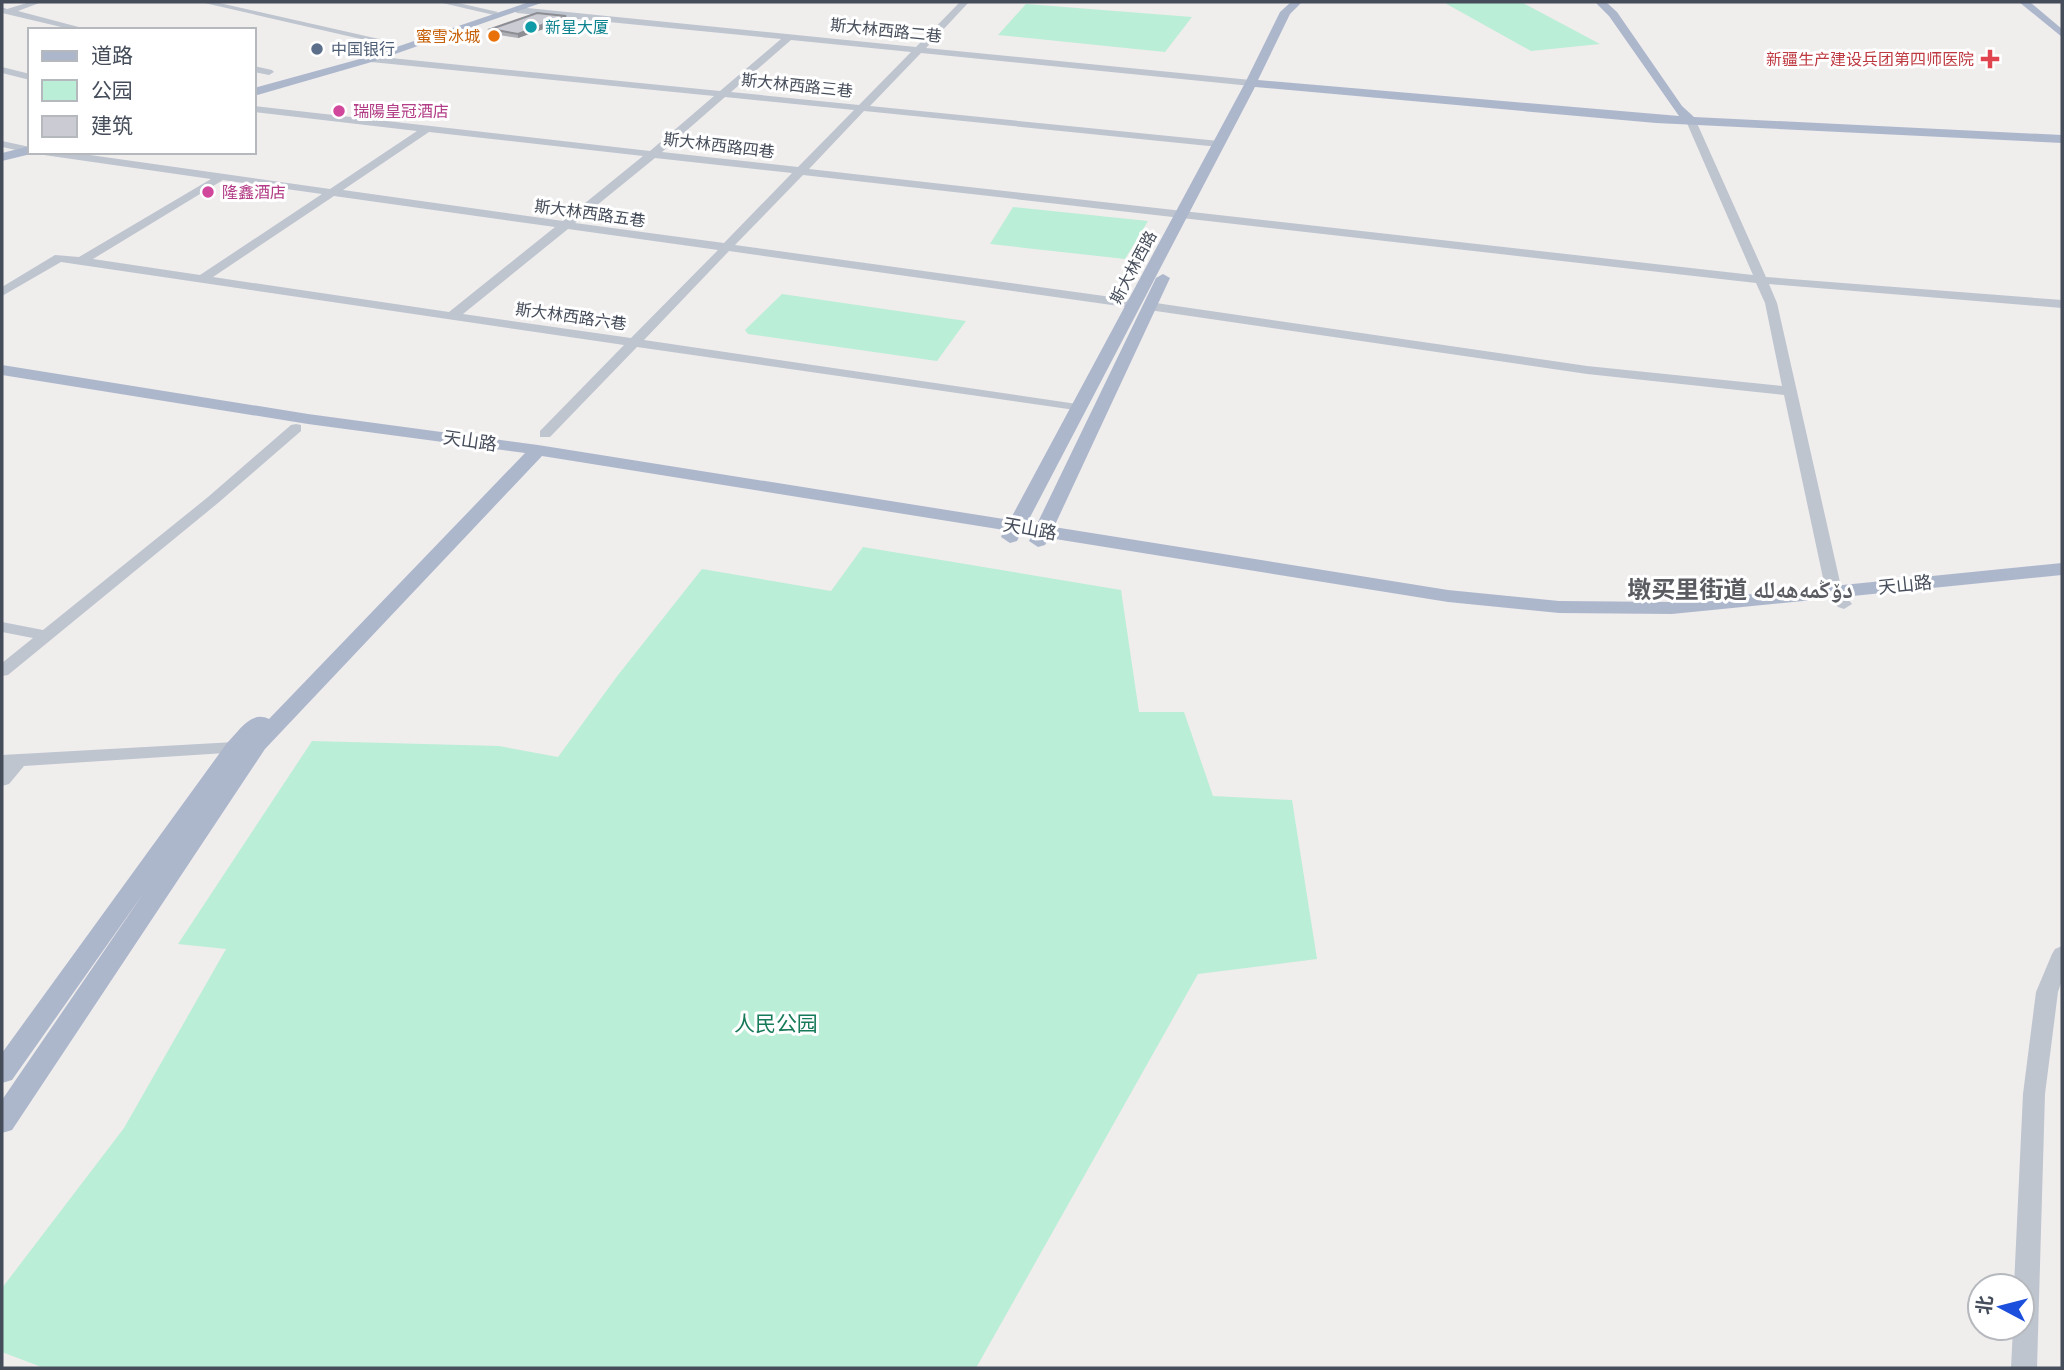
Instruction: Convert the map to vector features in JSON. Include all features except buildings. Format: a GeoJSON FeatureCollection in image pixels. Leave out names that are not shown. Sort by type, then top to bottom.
{"type":"FeatureCollection","features":[{"type":"Feature","properties":{"kind":"main road"},"geometry":{"type":"LineString","coordinates":[[256,88],[494,12],[538,2]]}},
{"type":"Feature","properties":{"kind":"main road"},"geometry":{"type":"LineString","coordinates":[[1600,2],[1613,14],[1678,109],[1691,121]]}},
{"type":"Feature","properties":{"kind":"main road"},"geometry":{"type":"LineString","coordinates":[[1614,2],[1651,47],[1692,108],[1691,121]]}},
{"type":"Feature","properties":{"kind":"main road"},"geometry":{"type":"LineString","coordinates":[[2024,2],[2062,34]]}},
{"type":"Feature","properties":{"kind":"main road"},"geometry":{"type":"LineString","coordinates":[[2039,2],[2062,19]]}},
{"type":"Feature","properties":{"kind":"main road","name":"斯大林西路"},"geometry":{"type":"LineString","coordinates":[[1040,536],[1141,305],[1187,216],[1219,144],[1256,84],[1294,5]]}},
{"type":"Feature","properties":{"kind":"main road"},"geometry":{"type":"LineString","coordinates":[[256,88],[371,59],[520,6]]}},
{"type":"Feature","properties":{"kind":"main road"},"geometry":{"type":"LineString","coordinates":[[1256,84],[1691,121],[2062,139]]}},
{"type":"Feature","properties":{"kind":"main road","name":"斯大林西路"},"geometry":{"type":"LineString","coordinates":[[1187,216],[1236,144],[1256,84]]}},
{"type":"Feature","properties":{"kind":"main road"},"geometry":{"type":"LineString","coordinates":[[2,151],[27,148]]}},
{"type":"Feature","properties":{"kind":"main road"},"geometry":{"type":"LineString","coordinates":[[2,158],[27,148]]}},
{"type":"Feature","properties":{"kind":"main road","name":"斯大林西路"},"geometry":{"type":"LineString","coordinates":[[1013,532],[1077,408],[1141,305]]}},
{"type":"Feature","properties":{"kind":"main road","name":"天山路"},"geometry":{"type":"LineString","coordinates":[[2,370],[528,451],[1040,536],[1448,608],[1560,618],[1668,619],[2062,569]]}},
{"type":"Feature","properties":{"kind":"main road","name":"天山路"},"geometry":{"type":"LineString","coordinates":[[2,381],[296,428],[528,451]]}},
{"type":"Feature","properties":{"kind":"main road"},"geometry":{"type":"LineString","coordinates":[[2,1073],[235,748],[528,451]]}},
{"type":"Feature","properties":{"kind":"main road"},"geometry":{"type":"LineString","coordinates":[[2,1122],[257,744],[528,451]]}},
{"type":"Feature","properties":{"kind":"main road","name":"天山路"},"geometry":{"type":"LineString","coordinates":[[1839,598],[2062,583]]}},
{"type":"Feature","properties":{"kind":"street"},"geometry":{"type":"LineString","coordinates":[[4,12],[38,2]]}},
{"type":"Feature","properties":{"kind":"street"},"geometry":{"type":"LineString","coordinates":[[204,2],[374,39]]}},
{"type":"Feature","properties":{"kind":"street"},"geometry":{"type":"LineString","coordinates":[[442,2],[494,12]]}},
{"type":"Feature","properties":{"kind":"street"},"geometry":{"type":"LineString","coordinates":[[528,451],[965,2]]}},
{"type":"Feature","properties":{"kind":"street","name":"斯大林西路二巷"},"geometry":{"type":"LineString","coordinates":[[520,6],[1256,84]]}},
{"type":"Feature","properties":{"kind":"street"},"geometry":{"type":"LineString","coordinates":[[4,12],[77,28]]}},
{"type":"Feature","properties":{"kind":"street"},"geometry":{"type":"LineString","coordinates":[[452,316],[654,153],[790,36]]}},
{"type":"Feature","properties":{"kind":"street","name":"斯大林西路三巷"},"geometry":{"type":"LineString","coordinates":[[371,59],[1219,144]]}},
{"type":"Feature","properties":{"kind":"street"},"geometry":{"type":"LineString","coordinates":[[256,69],[269,72]]}},
{"type":"Feature","properties":{"kind":"street"},"geometry":{"type":"LineString","coordinates":[[2,70],[28,76]]}},
{"type":"Feature","properties":{"kind":"street","name":"斯大林西路四巷"},"geometry":{"type":"LineString","coordinates":[[256,109],[1761,280],[2062,304]]}},
{"type":"Feature","properties":{"kind":"street"},"geometry":{"type":"LineString","coordinates":[[1691,121],[1771,303],[1789,391],[1839,598]]}},
{"type":"Feature","properties":{"kind":"street"},"geometry":{"type":"LineString","coordinates":[[202,279],[427,129]]}},
{"type":"Feature","properties":{"kind":"street"},"geometry":{"type":"LineString","coordinates":[[2,144],[27,148]]}},
{"type":"Feature","properties":{"kind":"street","name":"斯大林西路五巷"},"geometry":{"type":"LineString","coordinates":[[58,154],[1437,346],[1587,370],[1789,391]]}},
{"type":"Feature","properties":{"kind":"street"},"geometry":{"type":"LineString","coordinates":[[82,261],[221,177]]}},
{"type":"Feature","properties":{"kind":"street","name":"斯大林西路六巷"},"geometry":{"type":"LineString","coordinates":[[2,292],[60,258],[1077,408]]}},
{"type":"Feature","properties":{"kind":"street"},"geometry":{"type":"LineString","coordinates":[[2,671],[213,500],[296,428]]}},
{"type":"Feature","properties":{"kind":"street"},"geometry":{"type":"LineString","coordinates":[[2,627],[45,635]]}},
{"type":"Feature","properties":{"kind":"street"},"geometry":{"type":"LineString","coordinates":[[2,780],[10,761],[235,748]]}},
{"type":"Feature","properties":{"kind":"street"},"geometry":{"type":"LineString","coordinates":[[2024,1368],[2034,1094],[2047,992],[2062,954]]}},
{"type":"Feature","properties":{"kind":"green space"},"geometry":{"type":"Polygon","coordinates":[[[1443,2],[1521,2],[1600,44],[1531,51],[1443,2]]]}},
{"type":"Feature","properties":{"kind":"green space"},"geometry":{"type":"Polygon","coordinates":[[[1026,4],[1192,17],[1165,52],[998,35],[1026,4]]]}},
{"type":"Feature","properties":{"kind":"green space"},"geometry":{"type":"Polygon","coordinates":[[[1013,207],[1148,221],[1125,259],[990,244],[1013,207]]]}},
{"type":"Feature","properties":{"kind":"green space"},"geometry":{"type":"Polygon","coordinates":[[[782,294],[966,321],[937,361],[748,334],[745,330],[782,294]]]}},
{"type":"Feature","properties":{"kind":"green space","name":"人民公园"},"geometry":{"type":"Polygon","coordinates":[[[863,547],[1121,590],[1139,712],[1184,712],[1213,796],[1292,800],[1317,959],[1198,974],[976,1368],[44,1368],[2,1352],[2,1288],[124,1128],[226,949],[178,944],[312,741],[499,746],[558,757],[618,675],[702,569],[831,591],[863,547]]]}},
{"type":"Feature","properties":{"kind":"place","name":"新星大厦"},"geometry":{"type":"Point","coordinates":[531,27]}},
{"type":"Feature","properties":{"kind":"place","name":"蜜雪冰城"},"geometry":{"type":"Point","coordinates":[494,36]}},
{"type":"Feature","properties":{"kind":"place","name":"中国银行"},"geometry":{"type":"Point","coordinates":[317,49]}},
{"type":"Feature","properties":{"kind":"place","name":"新疆生产建设兵团第四师医院"},"geometry":{"type":"Point","coordinates":[1990,59]}},
{"type":"Feature","properties":{"kind":"place","name":"瑞陽皇冠酒店"},"geometry":{"type":"Point","coordinates":[339,111]}},
{"type":"Feature","properties":{"kind":"place","name":"隆鑫酒店"},"geometry":{"type":"Point","coordinates":[208,192]}},
{"type":"Feature","properties":{"kind":"district","name":"墩买里街道 دۆڭمەھەللە"},"geometry":{"type":"Point","coordinates":[1740,590]}}]}
